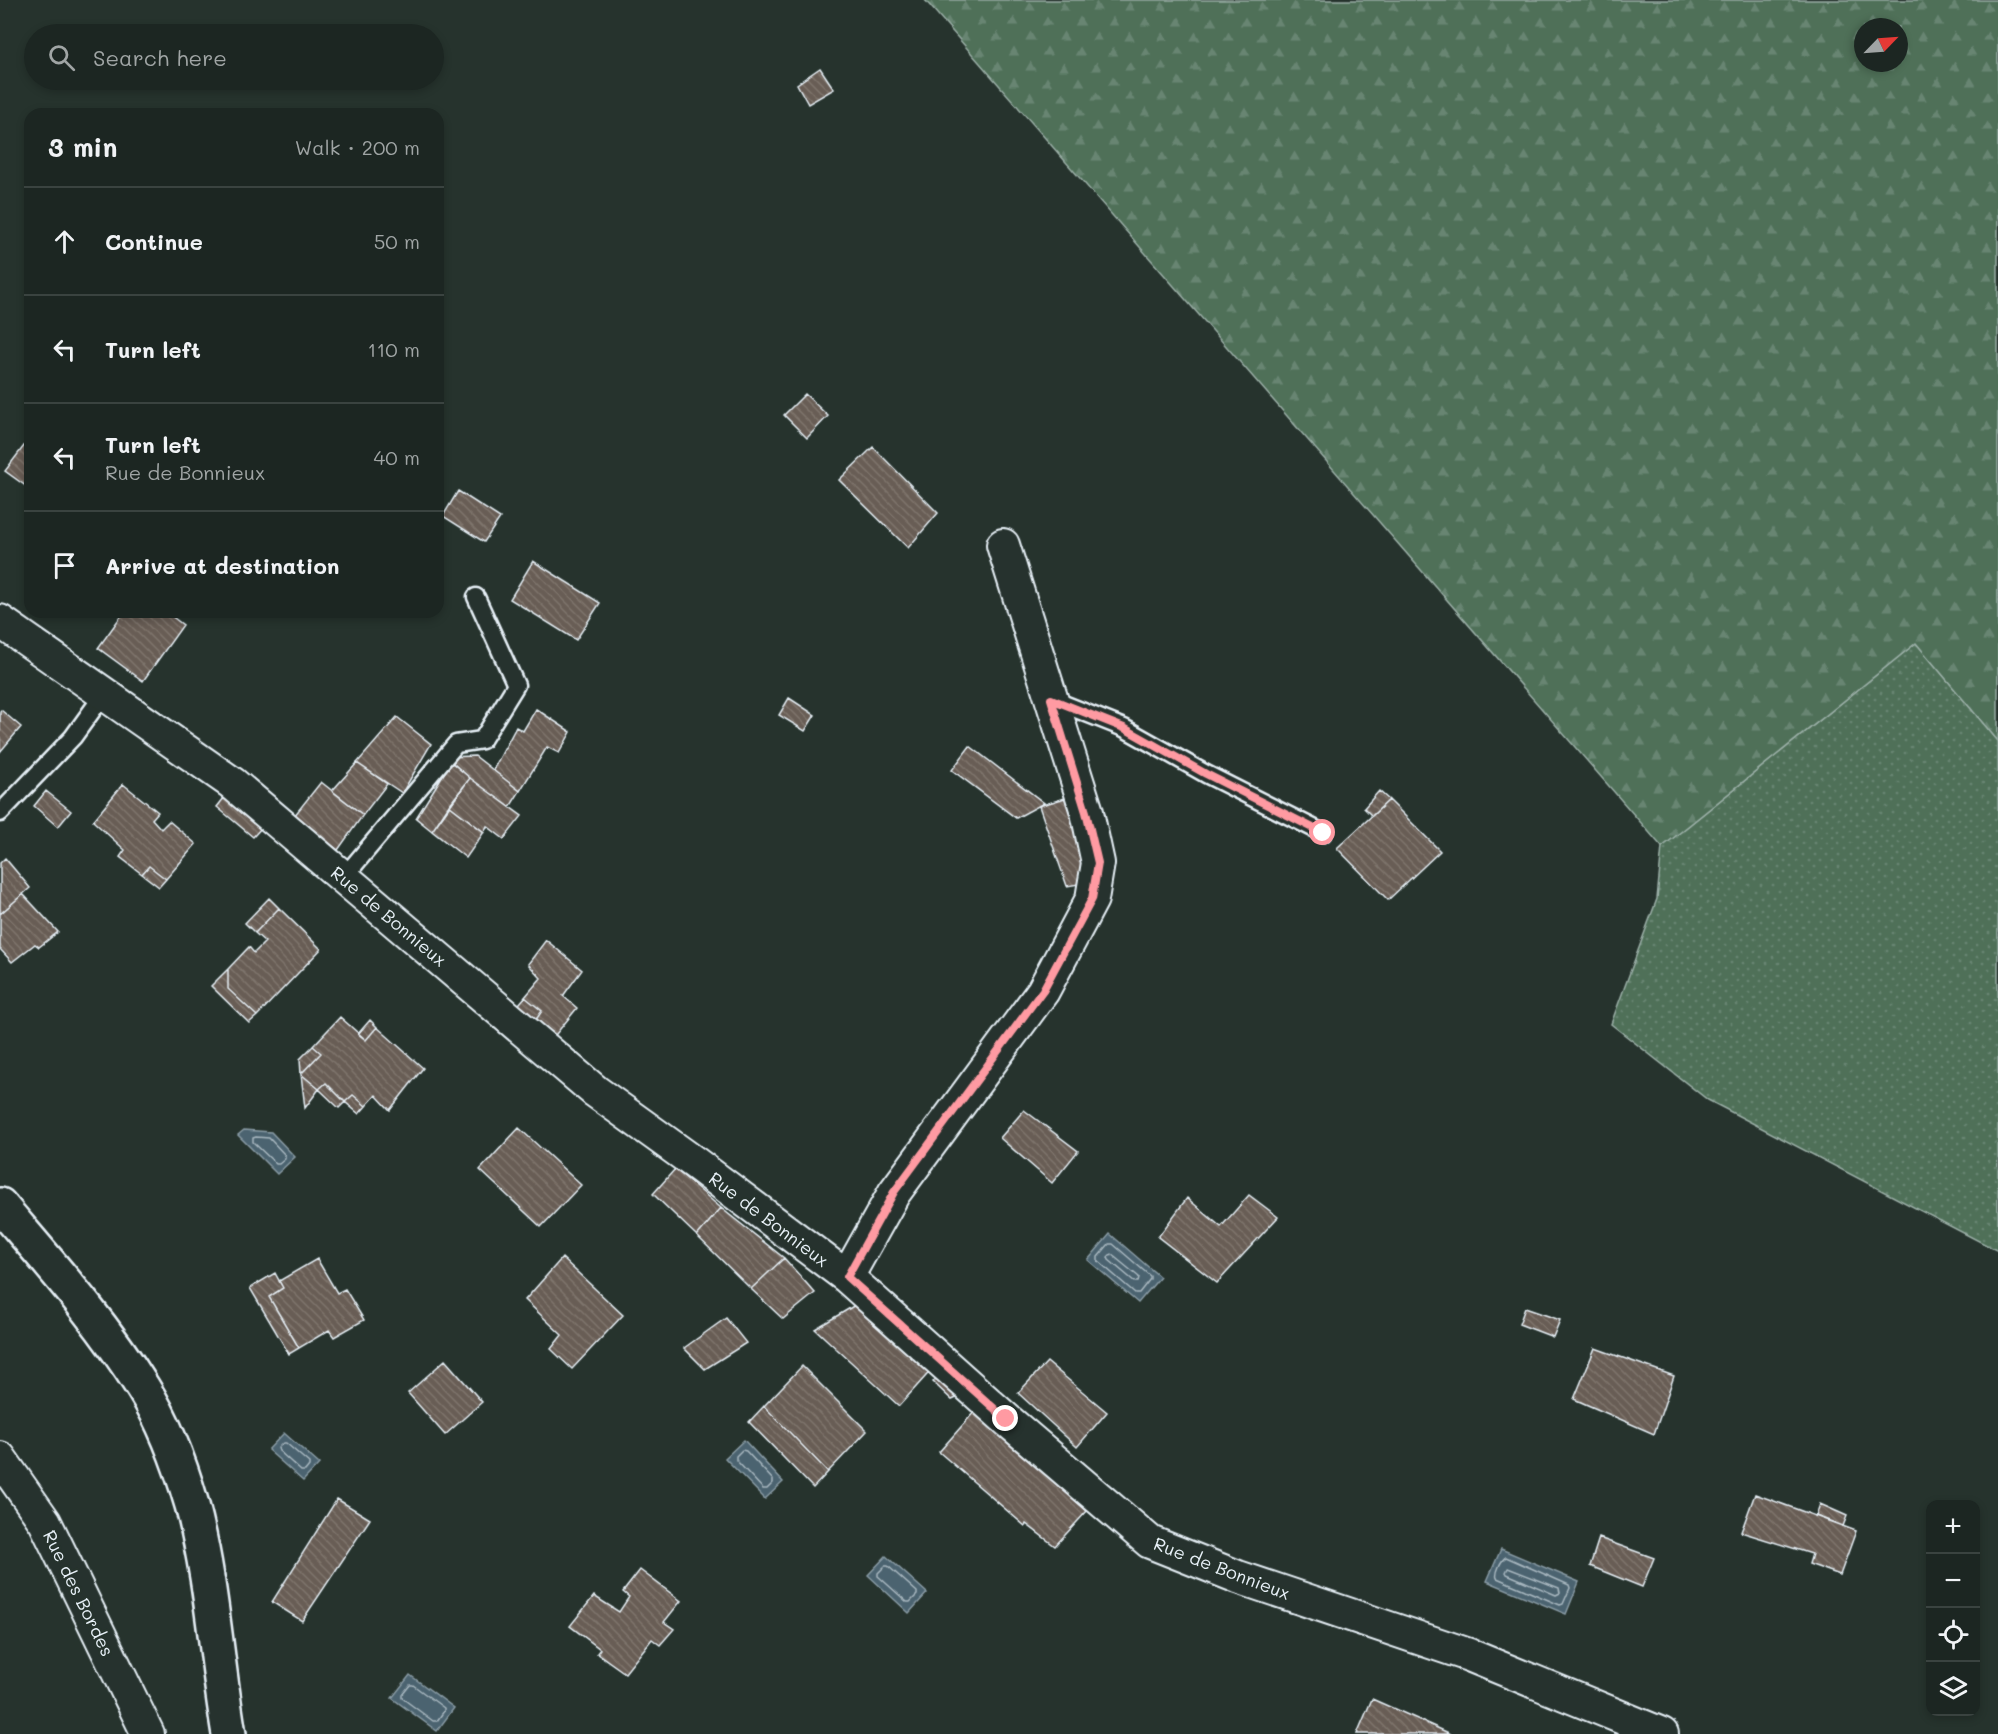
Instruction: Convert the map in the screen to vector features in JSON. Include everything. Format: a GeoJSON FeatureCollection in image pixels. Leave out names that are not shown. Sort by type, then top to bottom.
{"type":"FeatureCollection","features":[{"type":"Feature","properties":{"kind":"main road"},"geometry":{"type":"LineString","coordinates":[[0,1205],[81,1300],[143,1389],[169,1441],[192,1504],[207,1580],[229,1734]]}},
{"type":"Feature","properties":{"kind":"street"},"geometry":{"type":"LineString","coordinates":[[847,1277],[894,1192],[1043,990],[1092,899],[1098,863],[1086,812],[1003,545]]}},
{"type":"Feature","properties":{"kind":"street","name":"Rue de Bonnieux"},"geometry":{"type":"LineString","coordinates":[[0,621],[232,783],[595,1091],[847,1277],[1006,1419],[1150,1542],[1238,1577],[1469,1655],[1662,1734]]}},
{"type":"Feature","properties":{"kind":"street","name":"Rue des Bordes"},"geometry":{"type":"LineString","coordinates":[[0,1458],[45,1522],[148,1734]]}},
{"type":"Feature","properties":{"kind":"lane"},"geometry":{"type":"LineString","coordinates":[[344,877],[456,744],[482,740],[516,685],[476,597]]}},
{"type":"Feature","properties":{"kind":"lane"},"geometry":{"type":"LineString","coordinates":[[0,813],[73,737],[104,694]]}},
{"type":"Feature","properties":{"kind":"lane"},"geometry":{"type":"LineString","coordinates":[[1051,699],[1124,728],[1206,774],[1323,833]]}},
{"type":"Feature","properties":{"kind":"green space"},"geometry":{"type":"Polygon","coordinates":[[[925,0],[1998,0],[1998,741],[1916,643],[1662,847],[925,0]]]}},
{"type":"Feature","properties":{"kind":"green space"},"geometry":{"type":"Polygon","coordinates":[[[1916,643],[1998,741],[1998,1251],[1708,1100],[1611,1024],[1657,899],[1662,847],[1916,643]]]}},
{"type":"Feature","properties":{"kind":"water"},"geometry":{"type":"Polygon","coordinates":[[[244,1130],[271,1132],[295,1157],[277,1174],[238,1135],[244,1130]]]}},
{"type":"Feature","properties":{"kind":"water"},"geometry":{"type":"Polygon","coordinates":[[[1110,1234],[1160,1277],[1138,1303],[1088,1260],[1110,1234]]]}},
{"type":"Feature","properties":{"kind":"water"},"geometry":{"type":"Polygon","coordinates":[[[284,1433],[319,1464],[303,1481],[268,1450],[284,1433]]]}},
{"type":"Feature","properties":{"kind":"water"},"geometry":{"type":"Polygon","coordinates":[[[744,1440],[783,1482],[765,1499],[725,1458],[744,1440]]]}},
{"type":"Feature","properties":{"kind":"water"},"geometry":{"type":"Polygon","coordinates":[[[1501,1549],[1579,1582],[1566,1614],[1487,1581],[1501,1549]]]}},
{"type":"Feature","properties":{"kind":"water"},"geometry":{"type":"Polygon","coordinates":[[[886,1556],[927,1593],[909,1613],[868,1575],[886,1556]]]}},
{"type":"Feature","properties":{"kind":"water"},"geometry":{"type":"Polygon","coordinates":[[[410,1675],[454,1708],[437,1731],[392,1698],[410,1675]]]}},
{"type":"Feature","properties":{"kind":"building"},"geometry":{"type":"Polygon","coordinates":[[[820,68],[834,89],[808,104],[797,84],[820,68]]]}},
{"type":"Feature","properties":{"kind":"building"},"geometry":{"type":"Polygon","coordinates":[[[805,394],[828,416],[807,438],[784,415],[805,394]]]}},
{"type":"Feature","properties":{"kind":"building"},"geometry":{"type":"Polygon","coordinates":[[[24,446],[24,485],[5,471],[24,446]]]}},
{"type":"Feature","properties":{"kind":"building"},"geometry":{"type":"Polygon","coordinates":[[[873,447],[938,513],[908,548],[839,480],[873,447]]]}},
{"type":"Feature","properties":{"kind":"building"},"geometry":{"type":"Polygon","coordinates":[[[458,491],[500,518],[484,542],[444,517],[458,491]]]}},
{"type":"Feature","properties":{"kind":"building"},"geometry":{"type":"Polygon","coordinates":[[[533,561],[600,603],[576,640],[510,599],[533,561]]]}},
{"type":"Feature","properties":{"kind":"building"},"geometry":{"type":"Polygon","coordinates":[[[120,618],[174,618],[183,625],[143,681],[98,648],[120,618]]]}},
{"type":"Feature","properties":{"kind":"building"},"geometry":{"type":"Polygon","coordinates":[[[789,698],[815,715],[805,731],[779,715],[789,698]]]}},
{"type":"Feature","properties":{"kind":"building"},"geometry":{"type":"Polygon","coordinates":[[[536,709],[571,732],[559,753],[547,747],[520,791],[493,770],[516,727],[523,731],[536,709]]]}},
{"type":"Feature","properties":{"kind":"building"},"geometry":{"type":"Polygon","coordinates":[[[0,711],[21,727],[0,752],[0,711]]]}},
{"type":"Feature","properties":{"kind":"building"},"geometry":{"type":"Polygon","coordinates":[[[397,717],[431,744],[402,793],[357,763],[397,717]]]}},
{"type":"Feature","properties":{"kind":"building"},"geometry":{"type":"Polygon","coordinates":[[[970,746],[1044,803],[1016,818],[952,770],[970,746]]]}},
{"type":"Feature","properties":{"kind":"building"},"geometry":{"type":"Polygon","coordinates":[[[475,756],[520,791],[510,807],[446,757],[475,756]]]}},
{"type":"Feature","properties":{"kind":"building"},"geometry":{"type":"Polygon","coordinates":[[[451,762],[470,778],[432,831],[416,818],[451,762]]]}},
{"type":"Feature","properties":{"kind":"building"},"geometry":{"type":"Polygon","coordinates":[[[357,763],[387,784],[363,815],[332,791],[357,763]]]}},
{"type":"Feature","properties":{"kind":"building"},"geometry":{"type":"Polygon","coordinates":[[[470,778],[522,816],[504,839],[487,826],[484,832],[449,805],[470,778]]]}},
{"type":"Feature","properties":{"kind":"building"},"geometry":{"type":"Polygon","coordinates":[[[321,782],[363,815],[338,850],[294,816],[321,782]]]}},
{"type":"Feature","properties":{"kind":"building"},"geometry":{"type":"Polygon","coordinates":[[[123,784],[158,812],[152,819],[161,829],[169,821],[196,844],[166,879],[149,866],[142,874],[120,857],[125,850],[93,821],[123,784]]]}},
{"type":"Feature","properties":{"kind":"building"},"geometry":{"type":"Polygon","coordinates":[[[46,791],[71,811],[58,827],[34,806],[46,791]]]}},
{"type":"Feature","properties":{"kind":"building"},"geometry":{"type":"Polygon","coordinates":[[[1379,791],[1389,800],[1372,816],[1364,808],[1379,791]]]}},
{"type":"Feature","properties":{"kind":"building"},"geometry":{"type":"Polygon","coordinates":[[[1075,795],[1091,882],[1067,886],[1039,806],[1075,795]]]}},
{"type":"Feature","properties":{"kind":"building"},"geometry":{"type":"Polygon","coordinates":[[[224,798],[262,827],[253,837],[217,807],[224,798]]]}},
{"type":"Feature","properties":{"kind":"building"},"geometry":{"type":"Polygon","coordinates":[[[1389,800],[1440,851],[1388,900],[1337,848],[1389,800]]]}},
{"type":"Feature","properties":{"kind":"building"},"geometry":{"type":"Polygon","coordinates":[[[449,805],[484,832],[466,858],[432,831],[449,805]]]}},
{"type":"Feature","properties":{"kind":"building"},"geometry":{"type":"Polygon","coordinates":[[[5,858],[30,888],[0,914],[0,863],[5,858]]]}},
{"type":"Feature","properties":{"kind":"building"},"geometry":{"type":"Polygon","coordinates":[[[149,866],[166,879],[159,887],[142,874],[149,866]]]}},
{"type":"Feature","properties":{"kind":"building"},"geometry":{"type":"Polygon","coordinates":[[[23,894],[58,932],[39,947],[35,944],[12,962],[0,949],[0,914],[23,894]]]}},
{"type":"Feature","properties":{"kind":"building"},"geometry":{"type":"Polygon","coordinates":[[[269,898],[279,908],[255,933],[245,923],[269,898]]]}},
{"type":"Feature","properties":{"kind":"building"},"geometry":{"type":"Polygon","coordinates":[[[279,908],[321,949],[257,1016],[228,989],[228,969],[249,947],[254,953],[265,942],[255,933],[279,908]]]}},
{"type":"Feature","properties":{"kind":"building"},"geometry":{"type":"Polygon","coordinates":[[[546,940],[582,970],[563,996],[577,1008],[552,1039],[533,1024],[542,1011],[525,997],[541,978],[528,964],[546,940]]]}},
{"type":"Feature","properties":{"kind":"building"},"geometry":{"type":"Polygon","coordinates":[[[228,969],[228,989],[257,1016],[249,1023],[211,986],[228,969]]]}},
{"type":"Feature","properties":{"kind":"building"},"geometry":{"type":"Polygon","coordinates":[[[525,997],[542,1011],[533,1024],[515,1009],[525,997]]]}},
{"type":"Feature","properties":{"kind":"building"},"geometry":{"type":"Polygon","coordinates":[[[340,1017],[366,1040],[377,1027],[423,1068],[390,1110],[376,1095],[366,1106],[353,1095],[345,1102],[326,1083],[319,1089],[301,1074],[321,1053],[313,1046],[340,1017]]]}},
{"type":"Feature","properties":{"kind":"building"},"geometry":{"type":"Polygon","coordinates":[[[370,1020],[377,1027],[366,1040],[358,1034],[370,1020]]]}},
{"type":"Feature","properties":{"kind":"building"},"geometry":{"type":"Polygon","coordinates":[[[313,1046],[321,1053],[301,1074],[300,1059],[313,1046]]]}},
{"type":"Feature","properties":{"kind":"building"},"geometry":{"type":"Polygon","coordinates":[[[301,1074],[319,1089],[305,1108],[301,1074]]]}},
{"type":"Feature","properties":{"kind":"building"},"geometry":{"type":"Polygon","coordinates":[[[326,1083],[345,1102],[339,1108],[319,1089],[326,1083]]]}},
{"type":"Feature","properties":{"kind":"building"},"geometry":{"type":"Polygon","coordinates":[[[353,1095],[366,1106],[359,1114],[345,1102],[353,1095]]]}},
{"type":"Feature","properties":{"kind":"building"},"geometry":{"type":"Polygon","coordinates":[[[1024,1110],[1078,1151],[1052,1183],[1000,1138],[1024,1110]]]}},
{"type":"Feature","properties":{"kind":"building"},"geometry":{"type":"Polygon","coordinates":[[[519,1128],[581,1185],[541,1227],[480,1170],[519,1128]]]}},
{"type":"Feature","properties":{"kind":"building"},"geometry":{"type":"Polygon","coordinates":[[[675,1169],[721,1208],[697,1236],[653,1194],[675,1169]]]}},
{"type":"Feature","properties":{"kind":"building"},"geometry":{"type":"Polygon","coordinates":[[[1249,1195],[1278,1217],[1217,1283],[1158,1237],[1187,1198],[1221,1227],[1249,1195]]]}},
{"type":"Feature","properties":{"kind":"building"},"geometry":{"type":"Polygon","coordinates":[[[721,1208],[784,1258],[751,1289],[697,1236],[721,1208]]]}},
{"type":"Feature","properties":{"kind":"building"},"geometry":{"type":"Polygon","coordinates":[[[562,1258],[623,1315],[572,1369],[551,1349],[562,1335],[525,1300],[562,1258]]]}},
{"type":"Feature","properties":{"kind":"building"},"geometry":{"type":"Polygon","coordinates":[[[784,1258],[815,1293],[783,1319],[751,1289],[784,1258]]]}},
{"type":"Feature","properties":{"kind":"building"},"geometry":{"type":"Polygon","coordinates":[[[317,1259],[337,1293],[345,1289],[364,1320],[334,1337],[329,1330],[299,1348],[269,1297],[283,1288],[279,1281],[317,1259]]]}},
{"type":"Feature","properties":{"kind":"building"},"geometry":{"type":"Polygon","coordinates":[[[275,1273],[283,1288],[269,1297],[299,1348],[289,1354],[250,1288],[275,1273]]]}},
{"type":"Feature","properties":{"kind":"building"},"geometry":{"type":"Polygon","coordinates":[[[857,1304],[934,1367],[899,1406],[815,1329],[857,1304]]]}},
{"type":"Feature","properties":{"kind":"building"},"geometry":{"type":"Polygon","coordinates":[[[1525,1308],[1560,1320],[1553,1337],[1519,1324],[1525,1308]]]}},
{"type":"Feature","properties":{"kind":"building"},"geometry":{"type":"Polygon","coordinates":[[[726,1318],[746,1343],[705,1369],[684,1348],[726,1318]]]}},
{"type":"Feature","properties":{"kind":"building"},"geometry":{"type":"Polygon","coordinates":[[[1595,1348],[1674,1376],[1654,1434],[1574,1399],[1595,1348]]]}},
{"type":"Feature","properties":{"kind":"building"},"geometry":{"type":"Polygon","coordinates":[[[445,1360],[482,1402],[445,1435],[408,1393],[445,1360]]]}},
{"type":"Feature","properties":{"kind":"building"},"geometry":{"type":"Polygon","coordinates":[[[1047,1362],[1107,1412],[1077,1447],[1018,1393],[1047,1362]]]}},
{"type":"Feature","properties":{"kind":"building"},"geometry":{"type":"Polygon","coordinates":[[[802,1366],[867,1431],[828,1472],[764,1406],[802,1366]]]}},
{"type":"Feature","properties":{"kind":"building"},"geometry":{"type":"Polygon","coordinates":[[[940,1374],[961,1396],[952,1400],[933,1382],[940,1374]]]}},
{"type":"Feature","properties":{"kind":"building"},"geometry":{"type":"Polygon","coordinates":[[[764,1406],[828,1472],[813,1488],[749,1422],[764,1406]]]}},
{"type":"Feature","properties":{"kind":"building"},"geometry":{"type":"Polygon","coordinates":[[[975,1411],[1087,1511],[1055,1546],[1026,1524],[1025,1526],[939,1452],[975,1411]]]}},
{"type":"Feature","properties":{"kind":"building"},"geometry":{"type":"Polygon","coordinates":[[[1755,1494],[1856,1531],[1840,1575],[1809,1564],[1812,1554],[1741,1532],[1755,1494]]]}},
{"type":"Feature","properties":{"kind":"building"},"geometry":{"type":"Polygon","coordinates":[[[337,1499],[370,1519],[302,1621],[272,1602],[337,1499]]]}},
{"type":"Feature","properties":{"kind":"building"},"geometry":{"type":"Polygon","coordinates":[[[1820,1504],[1847,1516],[1843,1526],[1816,1516],[1820,1504]]]}},
{"type":"Feature","properties":{"kind":"building"},"geometry":{"type":"Polygon","coordinates":[[[1599,1538],[1654,1558],[1642,1587],[1590,1566],[1599,1538]]]}},
{"type":"Feature","properties":{"kind":"building"},"geometry":{"type":"Polygon","coordinates":[[[640,1570],[681,1601],[664,1622],[674,1629],[660,1645],[652,1639],[625,1673],[597,1653],[600,1649],[570,1626],[594,1596],[619,1612],[629,1597],[623,1592],[640,1570]]]}},
{"type":"Feature","properties":{"kind":"building"},"geometry":{"type":"Polygon","coordinates":[[[1372,1699],[1451,1734],[1357,1734],[1372,1699]]]}},
{"type":"Feature","properties":{"kind":"route"},"geometry":{"type":"LineString","coordinates":[[1006,1419],[847,1277],[894,1192],[1043,990],[1092,899],[1098,863],[1086,812],[1051,699],[1124,728],[1206,774],[1323,833]]}}]}
